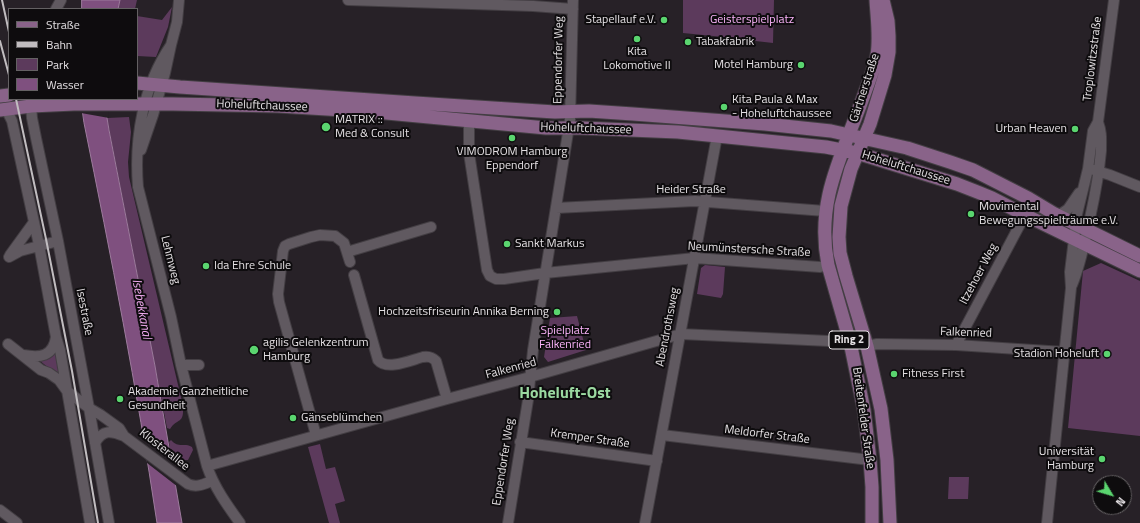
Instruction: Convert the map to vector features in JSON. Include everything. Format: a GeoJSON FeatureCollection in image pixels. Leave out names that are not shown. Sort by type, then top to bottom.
{"type":"FeatureCollection","features":[{"type":"Feature","properties":{"kind":"main road","name":"Gärtnerstraße"},"geometry":{"type":"LineString","coordinates":[[842,150],[871,76],[877,54],[878,36],[876,0]]}},
{"type":"Feature","properties":{"kind":"main road","name":"Gärtnerstraße"},"geometry":{"type":"LineString","coordinates":[[857,153],[870,124],[882,87],[887,63],[888,21],[884,0]]}},
{"type":"Feature","properties":{"kind":"main road","name":"Hoheluftchaussee"},"geometry":{"type":"LineString","coordinates":[[138,83],[422,104],[555,112],[589,111],[633,114],[765,124],[831,131],[907,148],[973,170],[1028,198],[1058,216],[1080,234]]}},
{"type":"Feature","properties":{"kind":"main road","name":"Hoheluftchaussee"},"geometry":{"type":"LineString","coordinates":[[3,110],[31,106],[74,104],[248,105],[376,112],[469,122],[546,128],[670,132],[821,147],[857,153],[957,184],[992,198],[1026,215],[1080,234]]}},
{"type":"Feature","properties":{"kind":"main road","name":"Breitenfelder Straße"},"geometry":{"type":"LineString","coordinates":[[842,150],[832,180],[826,211],[824,233],[828,265],[850,342],[864,410],[872,487],[872,523]]}},
{"type":"Feature","properties":{"kind":"main road","name":"Breitenfelder Straße"},"geometry":{"type":"LineString","coordinates":[[857,153],[851,169],[840,217],[840,253],[867,346],[881,409],[887,460],[890,523]]}},
{"type":"Feature","properties":{"kind":"main road"},"geometry":{"type":"LineString","coordinates":[[1080,234],[1140,256]]}},
{"type":"Feature","properties":{"kind":"main road"},"geometry":{"type":"LineString","coordinates":[[1080,234],[1140,271]]}},
{"type":"Feature","properties":{"kind":"street"},"geometry":{"type":"LineString","coordinates":[[348,0],[533,6],[573,5]]}},
{"type":"Feature","properties":{"kind":"street","name":"Troplowitzstraße"},"geometry":{"type":"LineString","coordinates":[[1080,234],[1077,214],[1088,169],[1093,131],[1098,122],[1114,0]]}},
{"type":"Feature","properties":{"kind":"street","name":"Lehmweg"},"geometry":{"type":"LineString","coordinates":[[180,3],[176,28],[170,45],[162,57],[156,85],[139,131],[137,162],[139,194],[171,317],[181,365],[206,466],[212,481],[240,523]]}},
{"type":"Feature","properties":{"kind":"street","name":"Eppendorfer Weg"},"geometry":{"type":"LineString","coordinates":[[508,523],[528,400],[533,350],[569,128],[571,112],[573,5]]}},
{"type":"Feature","properties":{"kind":"street","name":"Isestraße"},"geometry":{"type":"LineString","coordinates":[[31,106],[32,118],[58,241],[109,523]]}},
{"type":"Feature","properties":{"kind":"street"},"geometry":{"type":"LineString","coordinates":[[3,110],[12,121],[39,245],[56,337],[60,350],[90,523]]}},
{"type":"Feature","properties":{"kind":"street","name":"Neumünstersche Straße"},"geometry":{"type":"LineString","coordinates":[[469,122],[470,153],[487,270],[490,276],[496,279],[694,258],[820,267],[828,265]]}},
{"type":"Feature","properties":{"kind":"street","name":"Troplowitzstraße"},"geometry":{"type":"LineString","coordinates":[[1080,234],[1096,194],[1102,132],[1098,122]]}},
{"type":"Feature","properties":{"kind":"street","name":"Abendrothsweg"},"geometry":{"type":"LineString","coordinates":[[645,523],[717,136]]}},
{"type":"Feature","properties":{"kind":"street"},"geometry":{"type":"LineString","coordinates":[[1047,523],[1071,288],[1077,273],[1080,234],[1089,189],[1088,169],[1110,175],[1140,187]]}},
{"type":"Feature","properties":{"kind":"street"},"geometry":{"type":"LineString","coordinates":[[1058,216],[1068,209],[1084,186]]}},
{"type":"Feature","properties":{"kind":"street","name":"Heider Straße"},"geometry":{"type":"LineString","coordinates":[[556,208],[704,201],[826,211]]}},
{"type":"Feature","properties":{"kind":"street","name":"Itzehoer Weg"},"geometry":{"type":"LineString","coordinates":[[956,346],[1026,215]]}},
{"type":"Feature","properties":{"kind":"street"},"geometry":{"type":"LineString","coordinates":[[34,222],[9,257],[20,251],[58,241]]}},
{"type":"Feature","properties":{"kind":"street"},"geometry":{"type":"LineString","coordinates":[[316,435],[279,302],[278,294],[283,251],[285,246],[320,235],[335,236],[344,243],[348,257],[431,227]]}},
{"type":"Feature","properties":{"kind":"street"},"geometry":{"type":"LineString","coordinates":[[354,275],[378,360],[384,365],[391,366],[423,357],[429,356],[433,358],[436,361],[447,399]]}},
{"type":"Feature","properties":{"kind":"street","name":"Falkenried"},"geometry":{"type":"LineString","coordinates":[[206,466],[680,334],[850,342]]}},
{"type":"Feature","properties":{"kind":"street"},"geometry":{"type":"LineString","coordinates":[[23,355],[32,357],[44,355],[53,348],[56,337]]}},
{"type":"Feature","properties":{"kind":"street","name":"Klosterallee"},"geometry":{"type":"LineString","coordinates":[[8,344],[41,370],[45,377],[58,388],[67,391],[119,428],[119,434],[181,480],[193,487],[212,481]]}},
{"type":"Feature","properties":{"kind":"street","name":"Falkenried"},"geometry":{"type":"LineString","coordinates":[[867,346],[877,344],[956,346],[1064,352]]}},
{"type":"Feature","properties":{"kind":"street"},"geometry":{"type":"LineString","coordinates":[[181,365],[199,365]]}},
{"type":"Feature","properties":{"kind":"street"},"geometry":{"type":"LineString","coordinates":[[95,443],[102,434],[109,432],[119,434]]}},
{"type":"Feature","properties":{"kind":"street","name":"Meldorfer Straße"},"geometry":{"type":"LineString","coordinates":[[662,435],[870,460]]}},
{"type":"Feature","properties":{"kind":"street","name":"Kremper Straße"},"geometry":{"type":"LineString","coordinates":[[520,442],[657,461]]}},
{"type":"Feature","properties":{"kind":"street"},"geometry":{"type":"LineString","coordinates":[[0,510],[16,523]]}},
{"type":"Feature","properties":{"kind":"green space"},"geometry":{"type":"Polygon","coordinates":[[[120,0],[137,0],[135,8],[118,8],[120,0]]]}},
{"type":"Feature","properties":{"kind":"green space","name":"Geisterspielplatz"},"geometry":{"type":"Polygon","coordinates":[[[683,0],[774,0],[773,43],[738,39],[734,40],[733,38],[683,33],[683,0]]]}},
{"type":"Feature","properties":{"kind":"green space"},"geometry":{"type":"Polygon","coordinates":[[[172,7],[168,27],[156,57],[138,56],[138,16],[162,20],[172,7]]]}},
{"type":"Feature","properties":{"kind":"green space"},"geometry":{"type":"Polygon","coordinates":[[[129,117],[131,132],[128,162],[129,177],[183,406],[183,416],[170,429],[167,428],[107,118],[129,117]]]}},
{"type":"Feature","properties":{"kind":"green space","name":"Stadion Hoheluft"},"geometry":{"type":"Polygon","coordinates":[[[1101,263],[1140,281],[1140,436],[1068,428],[1083,271],[1101,263]]]}},
{"type":"Feature","properties":{"kind":"green space"},"geometry":{"type":"Polygon","coordinates":[[[705,265],[725,267],[723,294],[721,298],[697,294],[701,268],[705,265]]]}},
{"type":"Feature","properties":{"kind":"green space","name":"Spielplatz Falkenried"},"geometry":{"type":"Polygon","coordinates":[[[577,316],[586,350],[548,362],[544,357],[550,318],[577,316]]]}},
{"type":"Feature","properties":{"kind":"green space"},"geometry":{"type":"Polygon","coordinates":[[[56,351],[62,379],[39,360],[56,351]]]}},
{"type":"Feature","properties":{"kind":"green space"},"geometry":{"type":"Polygon","coordinates":[[[171,440],[179,445],[192,447],[193,450],[188,460],[180,460],[179,467],[172,461],[169,442],[171,440]]]}},
{"type":"Feature","properties":{"kind":"green space"},"geometry":{"type":"Polygon","coordinates":[[[320,444],[326,469],[335,467],[345,501],[335,504],[340,523],[329,523],[308,447],[320,444]]]}},
{"type":"Feature","properties":{"kind":"green space"},"geometry":{"type":"Polygon","coordinates":[[[949,477],[969,477],[968,499],[948,499],[949,477]]]}},
{"type":"Feature","properties":{"kind":"water"},"geometry":{"type":"Polygon","coordinates":[[[82,0],[120,0],[118,8],[82,8],[82,0]]]}},
{"type":"Feature","properties":{"kind":"water","name":"Isebekkanal"},"geometry":{"type":"Polygon","coordinates":[[[81,100],[106,100],[109,130],[155,366],[182,523],[157,523],[114,273],[84,123],[81,100]]]}},
{"type":"Feature","properties":{"kind":"pier"},"geometry":{"type":"Polygon","coordinates":[[[79,100],[108,100],[109,118],[81,113],[79,100]]]}},
{"type":"Feature","properties":{"kind":"pier"},"geometry":{"type":"Polygon","coordinates":[[[142,438],[174,463],[178,487],[147,463],[142,438]]]}},
{"type":"Feature","properties":{"kind":"railway"},"geometry":{"type":"LineString","coordinates":[[2,0],[8,27]]}},
{"type":"Feature","properties":{"kind":"railway"},"geometry":{"type":"LineString","coordinates":[[0,41],[8,71]]}},
{"type":"Feature","properties":{"kind":"railway"},"geometry":{"type":"LineString","coordinates":[[16,100],[72,371],[98,523]]}},
{"type":"Feature","properties":{"kind":"place","name":"Stapellauf e.V."},"geometry":{"type":"Point","coordinates":[664,20]}},
{"type":"Feature","properties":{"kind":"place","name":"Kita Lokomotive II"},"geometry":{"type":"Point","coordinates":[637,39]}},
{"type":"Feature","properties":{"kind":"place","name":"Tabakfabrik"},"geometry":{"type":"Point","coordinates":[688,42]}},
{"type":"Feature","properties":{"kind":"place","name":"Motel Hamburg"},"geometry":{"type":"Point","coordinates":[801,65]}},
{"type":"Feature","properties":{"kind":"place","name":"Kita Paula & Max - Hoheluftchaussee"},"geometry":{"type":"Point","coordinates":[724,107]}},
{"type":"Feature","properties":{"kind":"place","name":"MATRIX :: Med & Consult"},"geometry":{"type":"Point","coordinates":[326,127]}},
{"type":"Feature","properties":{"kind":"place","name":"Urban Heaven"},"geometry":{"type":"Point","coordinates":[1075,129]}},
{"type":"Feature","properties":{"kind":"place","name":"VIMODROM Hamburg Eppendorf"},"geometry":{"type":"Point","coordinates":[512,138]}},
{"type":"Feature","properties":{"kind":"place","name":"Movimental Bewegungsspielträume e.V."},"geometry":{"type":"Point","coordinates":[971,214]}},
{"type":"Feature","properties":{"kind":"place","name":"Sankt Markus"},"geometry":{"type":"Point","coordinates":[507,244]}},
{"type":"Feature","properties":{"kind":"place","name":"Ida Ehre Schule"},"geometry":{"type":"Point","coordinates":[206,266]}},
{"type":"Feature","properties":{"kind":"place","name":"Hochzeitsfriseurin Annika Berning"},"geometry":{"type":"Point","coordinates":[557,312]}},
{"type":"Feature","properties":{"kind":"place","name":"agilis Gelenkzentrum Hamburg"},"geometry":{"type":"Point","coordinates":[254,350]}},
{"type":"Feature","properties":{"kind":"place","name":"Stadion Hoheluft"},"geometry":{"type":"Point","coordinates":[1107,354]}},
{"type":"Feature","properties":{"kind":"place","name":"Fitness First"},"geometry":{"type":"Point","coordinates":[894,374]}},
{"type":"Feature","properties":{"kind":"place","name":"Akademie Ganzheitliche Gesundheit"},"geometry":{"type":"Point","coordinates":[120,399]}},
{"type":"Feature","properties":{"kind":"place","name":"Gänseblümchen"},"geometry":{"type":"Point","coordinates":[293,418]}},
{"type":"Feature","properties":{"kind":"place","name":"Universität Hamburg"},"geometry":{"type":"Point","coordinates":[1102,459]}},
{"type":"Feature","properties":{"kind":"district","name":"Hoheluft-Ost"},"geometry":{"type":"Point","coordinates":[565,394]}}]}
